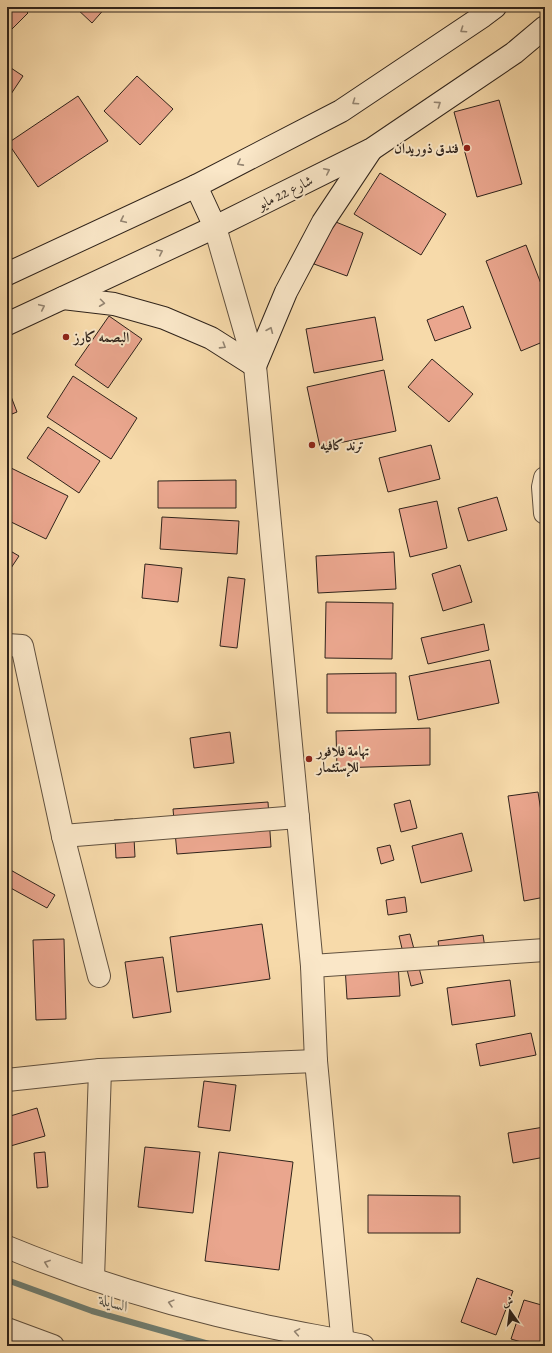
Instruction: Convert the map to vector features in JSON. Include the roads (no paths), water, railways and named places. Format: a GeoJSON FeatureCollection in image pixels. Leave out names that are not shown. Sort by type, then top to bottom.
{"type":"FeatureCollection","features":[{"type":"Feature","properties":{"kind":"street"},"geometry":{"type":"LineString","coordinates":[[7,274],[196,186],[341,111],[483,16],[494,7]]}},
{"type":"Feature","properties":{"kind":"street","name":"شارع 22 مايو"},"geometry":{"type":"LineString","coordinates":[[7,324],[215,227],[372,148],[514,53],[545,27]]}},
{"type":"Feature","properties":{"kind":"street"},"geometry":{"type":"LineString","coordinates":[[255,366],[286,292],[323,222],[372,148]]}},
{"type":"Feature","properties":{"kind":"street"},"geometry":{"type":"LineString","coordinates":[[7,1247],[93,1279],[155,1299],[217,1315],[349,1344],[316,1061],[312,966],[255,366],[215,227],[196,186]]}},
{"type":"Feature","properties":{"kind":"street"},"geometry":{"type":"LineString","coordinates":[[63,298],[114,304],[164,318],[211,338],[255,366]]}},
{"type":"Feature","properties":{"kind":"street"},"geometry":{"type":"LineString","coordinates":[[545,478],[543,487],[545,514]]}},
{"type":"Feature","properties":{"kind":"street"},"geometry":{"type":"LineString","coordinates":[[7,645],[22,646],[63,836],[99,976]]}},
{"type":"Feature","properties":{"kind":"street"},"geometry":{"type":"LineString","coordinates":[[63,836],[298,817]]}},
{"type":"Feature","properties":{"kind":"street"},"geometry":{"type":"LineString","coordinates":[[312,966],[545,950]]}},
{"type":"Feature","properties":{"kind":"street"},"geometry":{"type":"LineString","coordinates":[[7,1080],[100,1070],[316,1061]]}},
{"type":"Feature","properties":{"kind":"street"},"geometry":{"type":"LineString","coordinates":[[93,1279],[100,1070]]}},
{"type":"Feature","properties":{"kind":"street"},"geometry":{"type":"LineString","coordinates":[[7,1329],[53,1346]]}},
{"type":"Feature","properties":{"kind":"waterway","name":"السايلة"},"geometry":{"type":"LineString","coordinates":[[7,1280],[92,1311],[216,1346]]}},
{"type":"Feature","properties":{"kind":"place","name":"فندق ذوريدان"},"geometry":{"type":"Point","coordinates":[467,148]}},
{"type":"Feature","properties":{"kind":"place","name":"البصمه كارز"},"geometry":{"type":"Point","coordinates":[66,337]}},
{"type":"Feature","properties":{"kind":"place","name":"ترند كافيه"},"geometry":{"type":"Point","coordinates":[312,445]}},
{"type":"Feature","properties":{"kind":"place","name":"تهامة فلافور للإستثمار"},"geometry":{"type":"Point","coordinates":[309,759]}}]}
